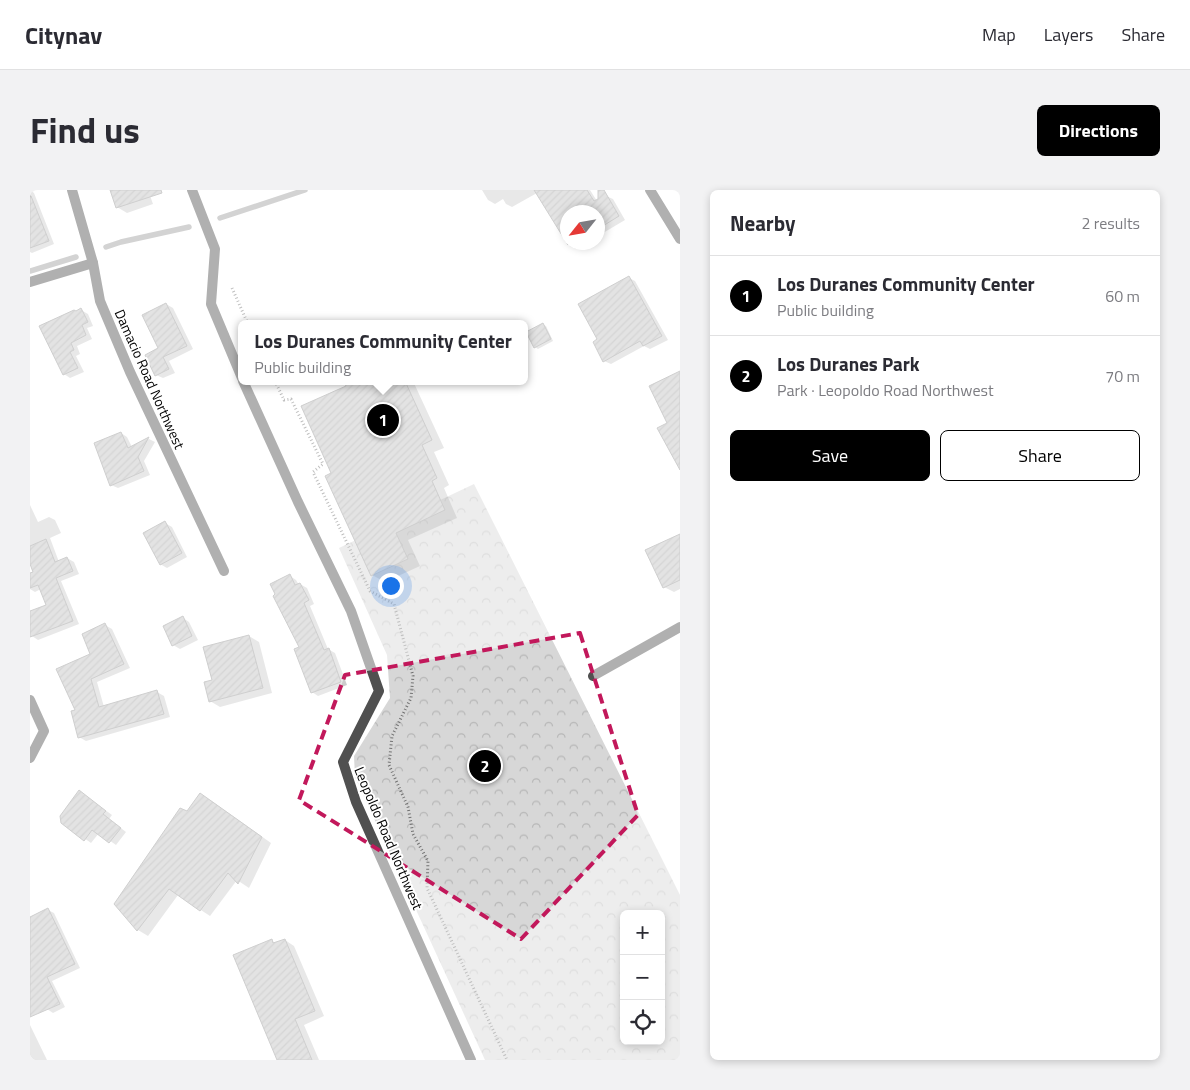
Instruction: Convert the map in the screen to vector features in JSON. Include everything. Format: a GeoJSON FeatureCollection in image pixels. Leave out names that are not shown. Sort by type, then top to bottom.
{"type":"FeatureCollection","features":[{"type":"Feature","properties":{"kind":"street","name":"Damacio Road Northwest"},"geometry":{"type":"LineString","coordinates":[[72,190],[93,264],[100,301],[130,372],[224,571]]}},
{"type":"Feature","properties":{"kind":"street","name":"Leopoldo Road Northwest"},"geometry":{"type":"LineString","coordinates":[[192,190],[214,249],[210,304],[238,370]]}},
{"type":"Feature","properties":{"kind":"street"},"geometry":{"type":"LineString","coordinates":[[650,190],[680,239]]}},
{"type":"Feature","properties":{"kind":"street"},"geometry":{"type":"LineString","coordinates":[[30,282],[93,264]]}},
{"type":"Feature","properties":{"kind":"street","name":"Leopoldo Road Northwest"},"geometry":{"type":"LineString","coordinates":[[244,385],[351,612],[379,691],[343,762],[356,802],[471,1060]]}},
{"type":"Feature","properties":{"kind":"street"},"geometry":{"type":"LineString","coordinates":[[593,676],[680,627]]}},
{"type":"Feature","properties":{"kind":"street"},"geometry":{"type":"LineString","coordinates":[[30,700],[44,732],[30,758]]}},
{"type":"Feature","properties":{"kind":"path"},"geometry":{"type":"LineString","coordinates":[[232,288],[246,320]]}},
{"type":"Feature","properties":{"kind":"path"},"geometry":{"type":"LineString","coordinates":[[277,385],[284,400],[291,399],[322,464],[313,472],[370,591],[394,604],[413,676],[411,698],[392,736],[389,765],[408,807],[413,834],[428,861],[427,888],[507,1060]]}},
{"type":"Feature","properties":{"kind":"highlighted area"},"geometry":{"type":"Polygon","coordinates":[[[580,633],[638,815],[521,939],[299,800],[345,675],[580,633]]]}},
{"type":"Feature","properties":{"kind":"green space"},"geometry":{"type":"Polygon","coordinates":[[[474,484],[680,895],[680,1060],[485,1060],[355,777],[354,756],[390,698],[387,655],[339,548],[474,484]]]}},
{"type":"Feature","properties":{"kind":"building"},"geometry":{"type":"Polygon","coordinates":[[[110,190],[161,190],[162,193],[116,208],[110,190]]]}},
{"type":"Feature","properties":{"kind":"building"},"geometry":{"type":"Polygon","coordinates":[[[534,190],[587,190],[594,201],[598,199],[598,190],[604,190],[619,216],[605,225],[605,205],[560,205],[560,232],[534,190]]]}},
{"type":"Feature","properties":{"kind":"building"},"geometry":{"type":"Polygon","coordinates":[[[30,196],[49,241],[30,248],[30,196]]]}},
{"type":"Feature","properties":{"kind":"building"},"geometry":{"type":"Polygon","coordinates":[[[629,276],[662,336],[643,346],[640,341],[603,362],[593,342],[597,339],[578,304],[629,276]]]}},
{"type":"Feature","properties":{"kind":"building"},"geometry":{"type":"Polygon","coordinates":[[[166,303],[187,346],[163,357],[169,369],[155,376],[145,355],[158,348],[142,315],[166,303]]]}},
{"type":"Feature","properties":{"kind":"building"},"geometry":{"type":"Polygon","coordinates":[[[81,308],[88,322],[82,325],[86,335],[71,343],[74,350],[70,352],[78,368],[63,375],[39,326],[81,308]]]}},
{"type":"Feature","properties":{"kind":"building"},"geometry":{"type":"Polygon","coordinates":[[[543,323],[551,339],[534,348],[528,336],[528,331],[543,323]]]}},
{"type":"Feature","properties":{"kind":"building"},"geometry":{"type":"Polygon","coordinates":[[[680,371],[680,470],[657,428],[667,423],[649,386],[680,371]]]}},
{"type":"Feature","properties":{"kind":"building"},"geometry":{"type":"Polygon","coordinates":[[[407,385],[432,440],[422,445],[437,478],[432,481],[445,510],[396,533],[408,559],[371,576],[325,476],[331,473],[301,406],[346,386],[407,385]]]}},
{"type":"Feature","properties":{"kind":"building"},"geometry":{"type":"Polygon","coordinates":[[[121,432],[128,448],[149,437],[138,457],[144,471],[110,486],[94,443],[121,432]]]}},
{"type":"Feature","properties":{"kind":"building"},"geometry":{"type":"Polygon","coordinates":[[[165,521],[182,553],[160,565],[143,533],[165,521]]]}},
{"type":"Feature","properties":{"kind":"building"},"geometry":{"type":"Polygon","coordinates":[[[680,534],[680,580],[663,588],[645,550],[680,534]]]}},
{"type":"Feature","properties":{"kind":"building"},"geometry":{"type":"Polygon","coordinates":[[[46,539],[55,562],[67,557],[73,571],[56,578],[73,621],[30,637],[30,611],[46,605],[38,585],[30,588],[30,573],[33,572],[30,564],[30,546],[46,539]]]}},
{"type":"Feature","properties":{"kind":"building"},"geometry":{"type":"Polygon","coordinates":[[[290,574],[295,585],[300,583],[309,600],[304,603],[324,650],[329,648],[341,682],[311,693],[294,649],[299,647],[273,596],[275,594],[270,584],[290,574]]]}},
{"type":"Feature","properties":{"kind":"building"},"geometry":{"type":"Polygon","coordinates":[[[183,616],[192,636],[172,646],[163,626],[183,616]]]}},
{"type":"Feature","properties":{"kind":"building"},"geometry":{"type":"Polygon","coordinates":[[[105,623],[124,664],[91,679],[99,707],[157,690],[164,714],[78,738],[71,711],[75,710],[56,669],[90,654],[82,634],[105,623]]]}},
{"type":"Feature","properties":{"kind":"building"},"geometry":{"type":"Polygon","coordinates":[[[249,635],[263,688],[209,702],[204,682],[212,680],[203,647],[249,635]]]}},
{"type":"Feature","properties":{"kind":"building"},"geometry":{"type":"Polygon","coordinates":[[[79,790],[106,811],[103,814],[121,828],[109,843],[92,830],[84,841],[61,823],[60,816],[79,790]]]}},
{"type":"Feature","properties":{"kind":"building"},"geometry":{"type":"Polygon","coordinates":[[[200,793],[262,837],[238,884],[228,873],[200,911],[169,889],[137,931],[114,904],[180,808],[187,811],[200,793]]]}},
{"type":"Feature","properties":{"kind":"building"},"geometry":{"type":"Polygon","coordinates":[[[48,908],[75,964],[47,977],[60,1004],[30,1017],[30,917],[48,908]]]}},
{"type":"Feature","properties":{"kind":"building"},"geometry":{"type":"Polygon","coordinates":[[[272,939],[273,943],[285,939],[315,1011],[295,1019],[312,1060],[277,1060],[233,955],[272,939]]]}},
{"type":"Feature","properties":{"kind":"waterway"},"geometry":{"type":"LineString","coordinates":[[220,218],[305,190]]}},
{"type":"Feature","properties":{"kind":"waterway"},"geometry":{"type":"LineString","coordinates":[[106,247],[189,227]]}},
{"type":"Feature","properties":{"kind":"waterway"},"geometry":{"type":"LineString","coordinates":[[30,271],[76,257]]}},
{"type":"Feature","properties":{"kind":"place","name":"Los Duranes Community Center"},"geometry":{"type":"Point","coordinates":[383,420]}},
{"type":"Feature","properties":{"kind":"place","name":"Los Duranes Park"},"geometry":{"type":"Point","coordinates":[485,766]}}]}
